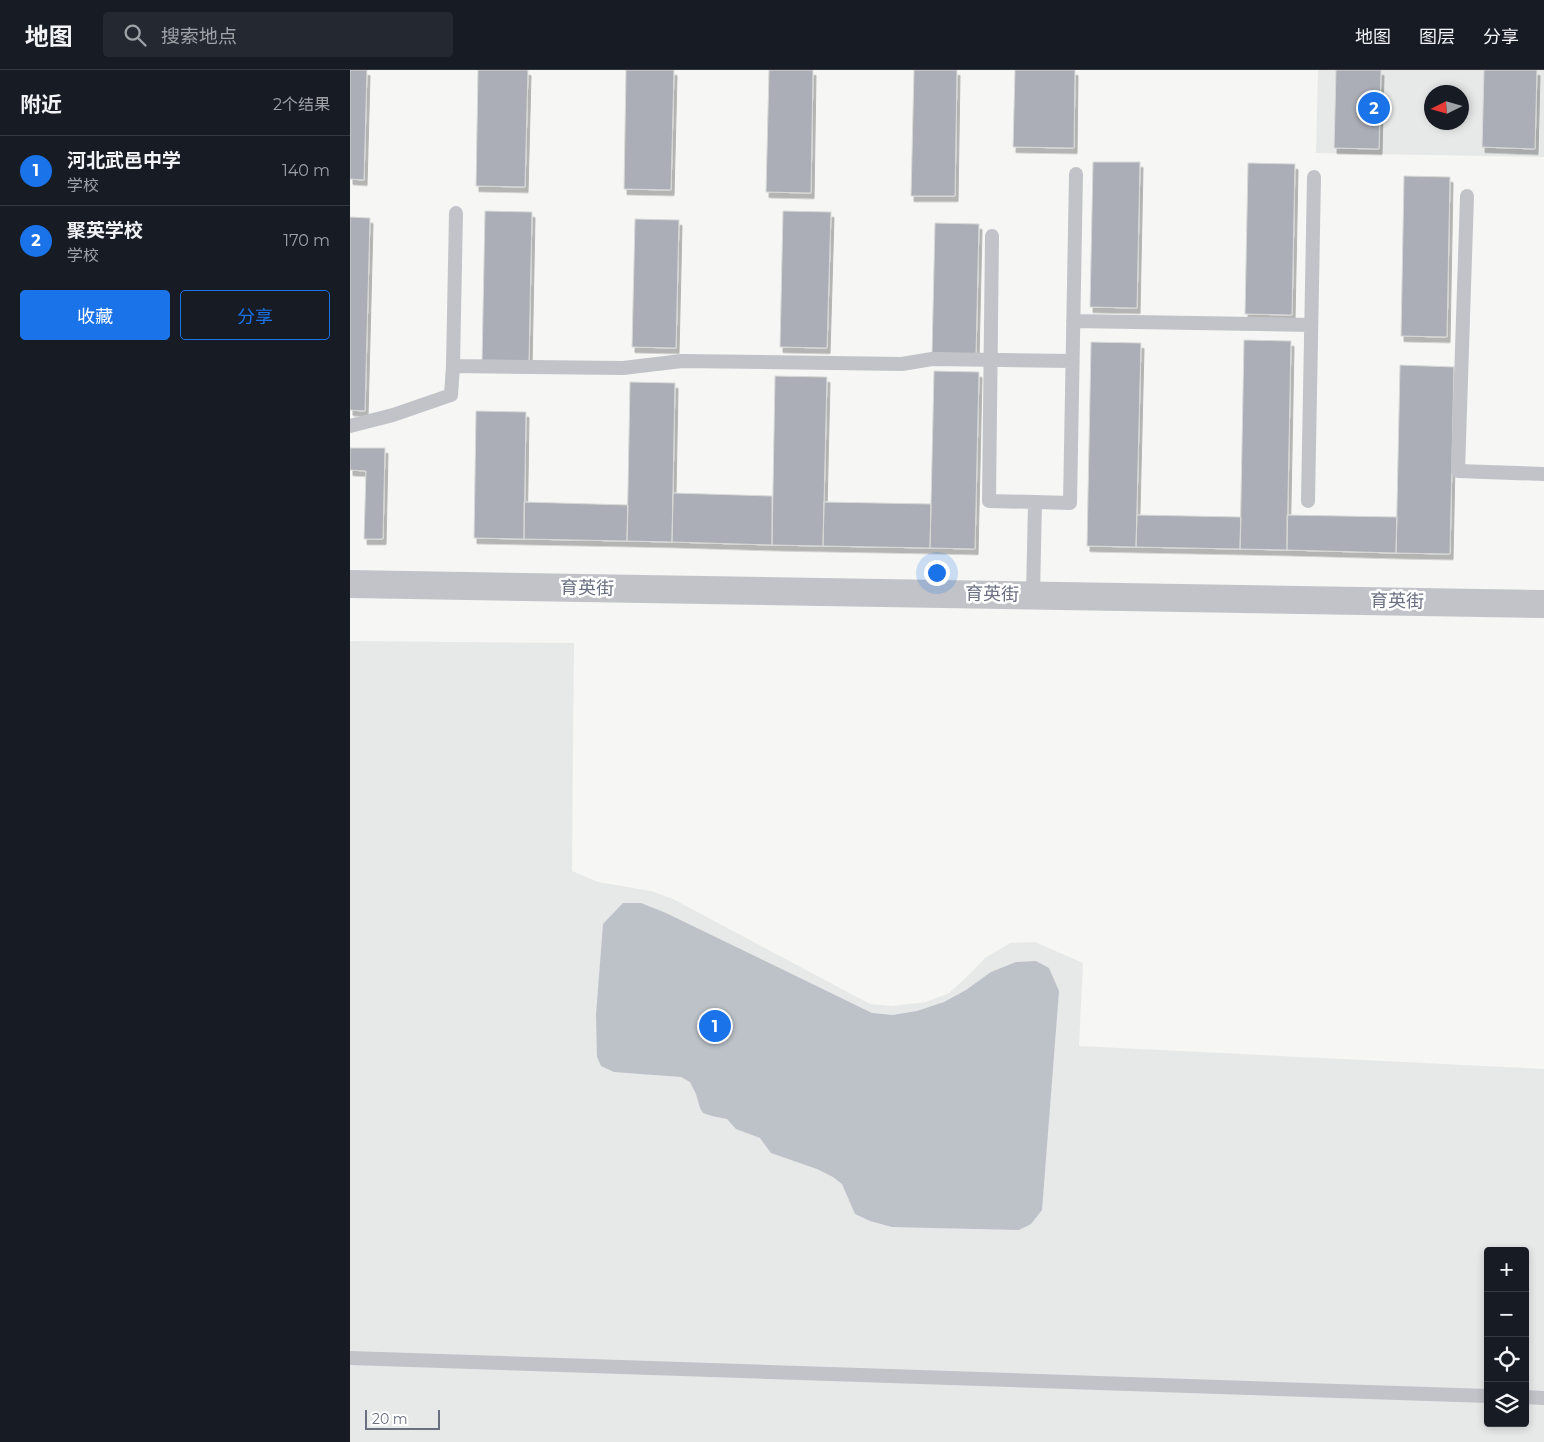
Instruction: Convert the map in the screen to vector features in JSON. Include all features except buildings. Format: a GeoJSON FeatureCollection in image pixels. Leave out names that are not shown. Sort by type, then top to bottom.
{"type":"FeatureCollection","features":[{"type":"Feature","properties":{"kind":"street","name":"育英街"},"geometry":{"type":"LineString","coordinates":[[350,584],[1544,604]]}},
{"type":"Feature","properties":{"kind":"lane"},"geometry":{"type":"LineString","coordinates":[[992,236],[988,501],[1070,503],[1076,174]]}},
{"type":"Feature","properties":{"kind":"lane"},"geometry":{"type":"LineString","coordinates":[[1308,501],[1314,176]]}},
{"type":"Feature","properties":{"kind":"lane"},"geometry":{"type":"LineString","coordinates":[[1467,196],[1458,471],[1544,474]]}},
{"type":"Feature","properties":{"kind":"lane"},"geometry":{"type":"LineString","coordinates":[[350,426],[393,415],[451,395],[456,213]]}},
{"type":"Feature","properties":{"kind":"lane"},"geometry":{"type":"LineString","coordinates":[[1073,321],[1311,325]]}},
{"type":"Feature","properties":{"kind":"lane"},"geometry":{"type":"LineString","coordinates":[[453,366],[623,368],[682,361],[902,364],[932,359],[1072,361]]}},
{"type":"Feature","properties":{"kind":"lane"},"geometry":{"type":"LineString","coordinates":[[1033,595],[1035,502]]}},
{"type":"Feature","properties":{"kind":"lane"},"geometry":{"type":"LineString","coordinates":[[350,1358],[1484,1396]]}},
{"type":"Feature","properties":{"kind":"lane"},"geometry":{"type":"LineString","coordinates":[[1529,1397],[1544,1398]]}},
{"type":"Feature","properties":{"kind":"shaded area"},"geometry":{"type":"Polygon","coordinates":[[[1318,70],[1544,70],[1544,157],[1316,153],[1318,70]]]}},
{"type":"Feature","properties":{"kind":"shaded area"},"geometry":{"type":"Polygon","coordinates":[[[350,641],[574,643],[572,871],[598,882],[651,891],[673,899],[870,1004],[892,1006],[926,1002],[949,993],[985,958],[1010,943],[1035,942],[1083,963],[1079,1046],[1544,1069],[1544,1442],[350,1442],[350,641]]]}},
{"type":"Feature","properties":{"kind":"shaded area"},"geometry":{"type":"Polygon","coordinates":[[[623,903],[641,903],[666,913],[872,1013],[893,1015],[917,1011],[944,1002],[966,990],[991,972],[1016,962],[1036,961],[1049,968],[1059,991],[1042,1210],[1031,1224],[1019,1230],[892,1227],[870,1221],[855,1214],[842,1184],[833,1177],[817,1169],[771,1153],[760,1138],[736,1129],[727,1119],[703,1113],[690,1082],[681,1077],[614,1072],[601,1066],[597,1057],[596,1015],[603,924],[623,903]]]}},
{"type":"Feature","properties":{"kind":"place","name":"聚英学校"},"geometry":{"type":"Point","coordinates":[1374,108]}},
{"type":"Feature","properties":{"kind":"place","name":"河北武邑中学"},"geometry":{"type":"Point","coordinates":[715,1026]}}]}
